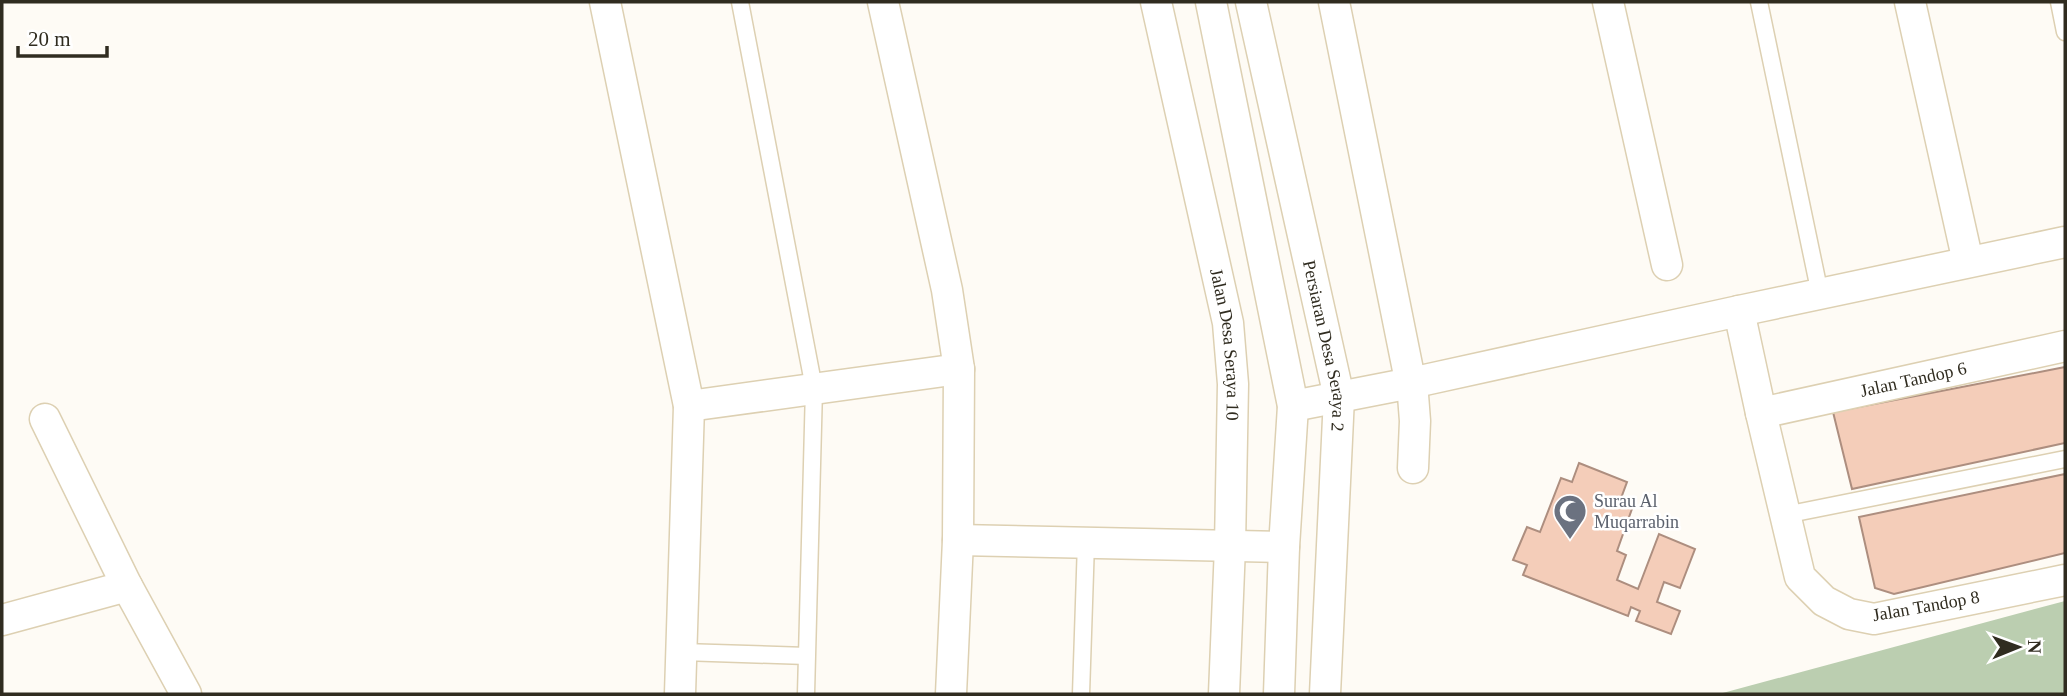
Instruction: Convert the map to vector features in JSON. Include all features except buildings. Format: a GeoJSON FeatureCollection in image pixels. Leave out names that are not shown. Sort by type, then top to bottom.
{"type":"FeatureCollection","features":[{"type":"Feature","properties":{"kind":"street"},"geometry":{"type":"LineString","coordinates":[[605,2],[689,406],[681,694]]}},
{"type":"Feature","properties":{"kind":"street"},"geometry":{"type":"LineString","coordinates":[[883,2],[947,290],[959,369],[958,540],[951,694]]}},
{"type":"Feature","properties":{"kind":"street","name":"Jalan Desa Seraya 10"},"geometry":{"type":"LineString","coordinates":[[1156,2],[1228,323],[1233,384],[1224,694]]}},
{"type":"Feature","properties":{"kind":"street"},"geometry":{"type":"LineString","coordinates":[[1211,2],[1293,406],[1284,547],[1279,694]]}},
{"type":"Feature","properties":{"kind":"street","name":"Persiaran Desa Seraya 2"},"geometry":{"type":"LineString","coordinates":[[1251,2],[1339,397],[1325,694]]}},
{"type":"Feature","properties":{"kind":"street"},"geometry":{"type":"LineString","coordinates":[[1335,2],[1411,383],[1415,421],[1413,468]]}},
{"type":"Feature","properties":{"kind":"street"},"geometry":{"type":"LineString","coordinates":[[1608,2],[1667,265]]}},
{"type":"Feature","properties":{"kind":"street"},"geometry":{"type":"LineString","coordinates":[[1910,2],[1968,262]]}},
{"type":"Feature","properties":{"kind":"street"},"geometry":{"type":"LineString","coordinates":[[1293,406],[2065,242]]}},
{"type":"Feature","properties":{"kind":"street","name":"Jalan Tandop 8"},"geometry":{"type":"LineString","coordinates":[[1739,311],[1800,577],[1824,601],[1849,614],[1874,619],[2065,580]]}},
{"type":"Feature","properties":{"kind":"street","name":"Jalan Tandop 6"},"geometry":{"type":"LineString","coordinates":[[1761,413],[2065,345]]}},
{"type":"Feature","properties":{"kind":"street"},"geometry":{"type":"LineString","coordinates":[[689,406],[959,369]]}},
{"type":"Feature","properties":{"kind":"street"},"geometry":{"type":"LineString","coordinates":[[45,419],[127,586],[186,694]]}},
{"type":"Feature","properties":{"kind":"street"},"geometry":{"type":"LineString","coordinates":[[958,540],[1284,547]]}},
{"type":"Feature","properties":{"kind":"street"},"geometry":{"type":"LineString","coordinates":[[2,620],[127,586]]}},
{"type":"Feature","properties":{"kind":"lane"},"geometry":{"type":"LineString","coordinates":[[740,2],[814,388],[806,694]]}},
{"type":"Feature","properties":{"kind":"lane"},"geometry":{"type":"LineString","coordinates":[[1759,2],[1820,294]]}},
{"type":"Feature","properties":{"kind":"lane"},"geometry":{"type":"LineString","coordinates":[[2059,2],[2065,32]]}},
{"type":"Feature","properties":{"kind":"lane"},"geometry":{"type":"LineString","coordinates":[[1785,515],[2065,459]]}},
{"type":"Feature","properties":{"kind":"lane"},"geometry":{"type":"LineString","coordinates":[[1081,694],[1086,542]]}},
{"type":"Feature","properties":{"kind":"lane"},"geometry":{"type":"LineString","coordinates":[[682,652],[807,656]]}},
{"type":"Feature","properties":{"kind":"green space"},"geometry":{"type":"Polygon","coordinates":[[[2065,601],[2065,694],[1719,694],[2065,601]]]}},
{"type":"Feature","properties":{"kind":"place","name":"Surau Al Muqarrabin"},"geometry":{"type":"Point","coordinates":[1570,541]}}]}
